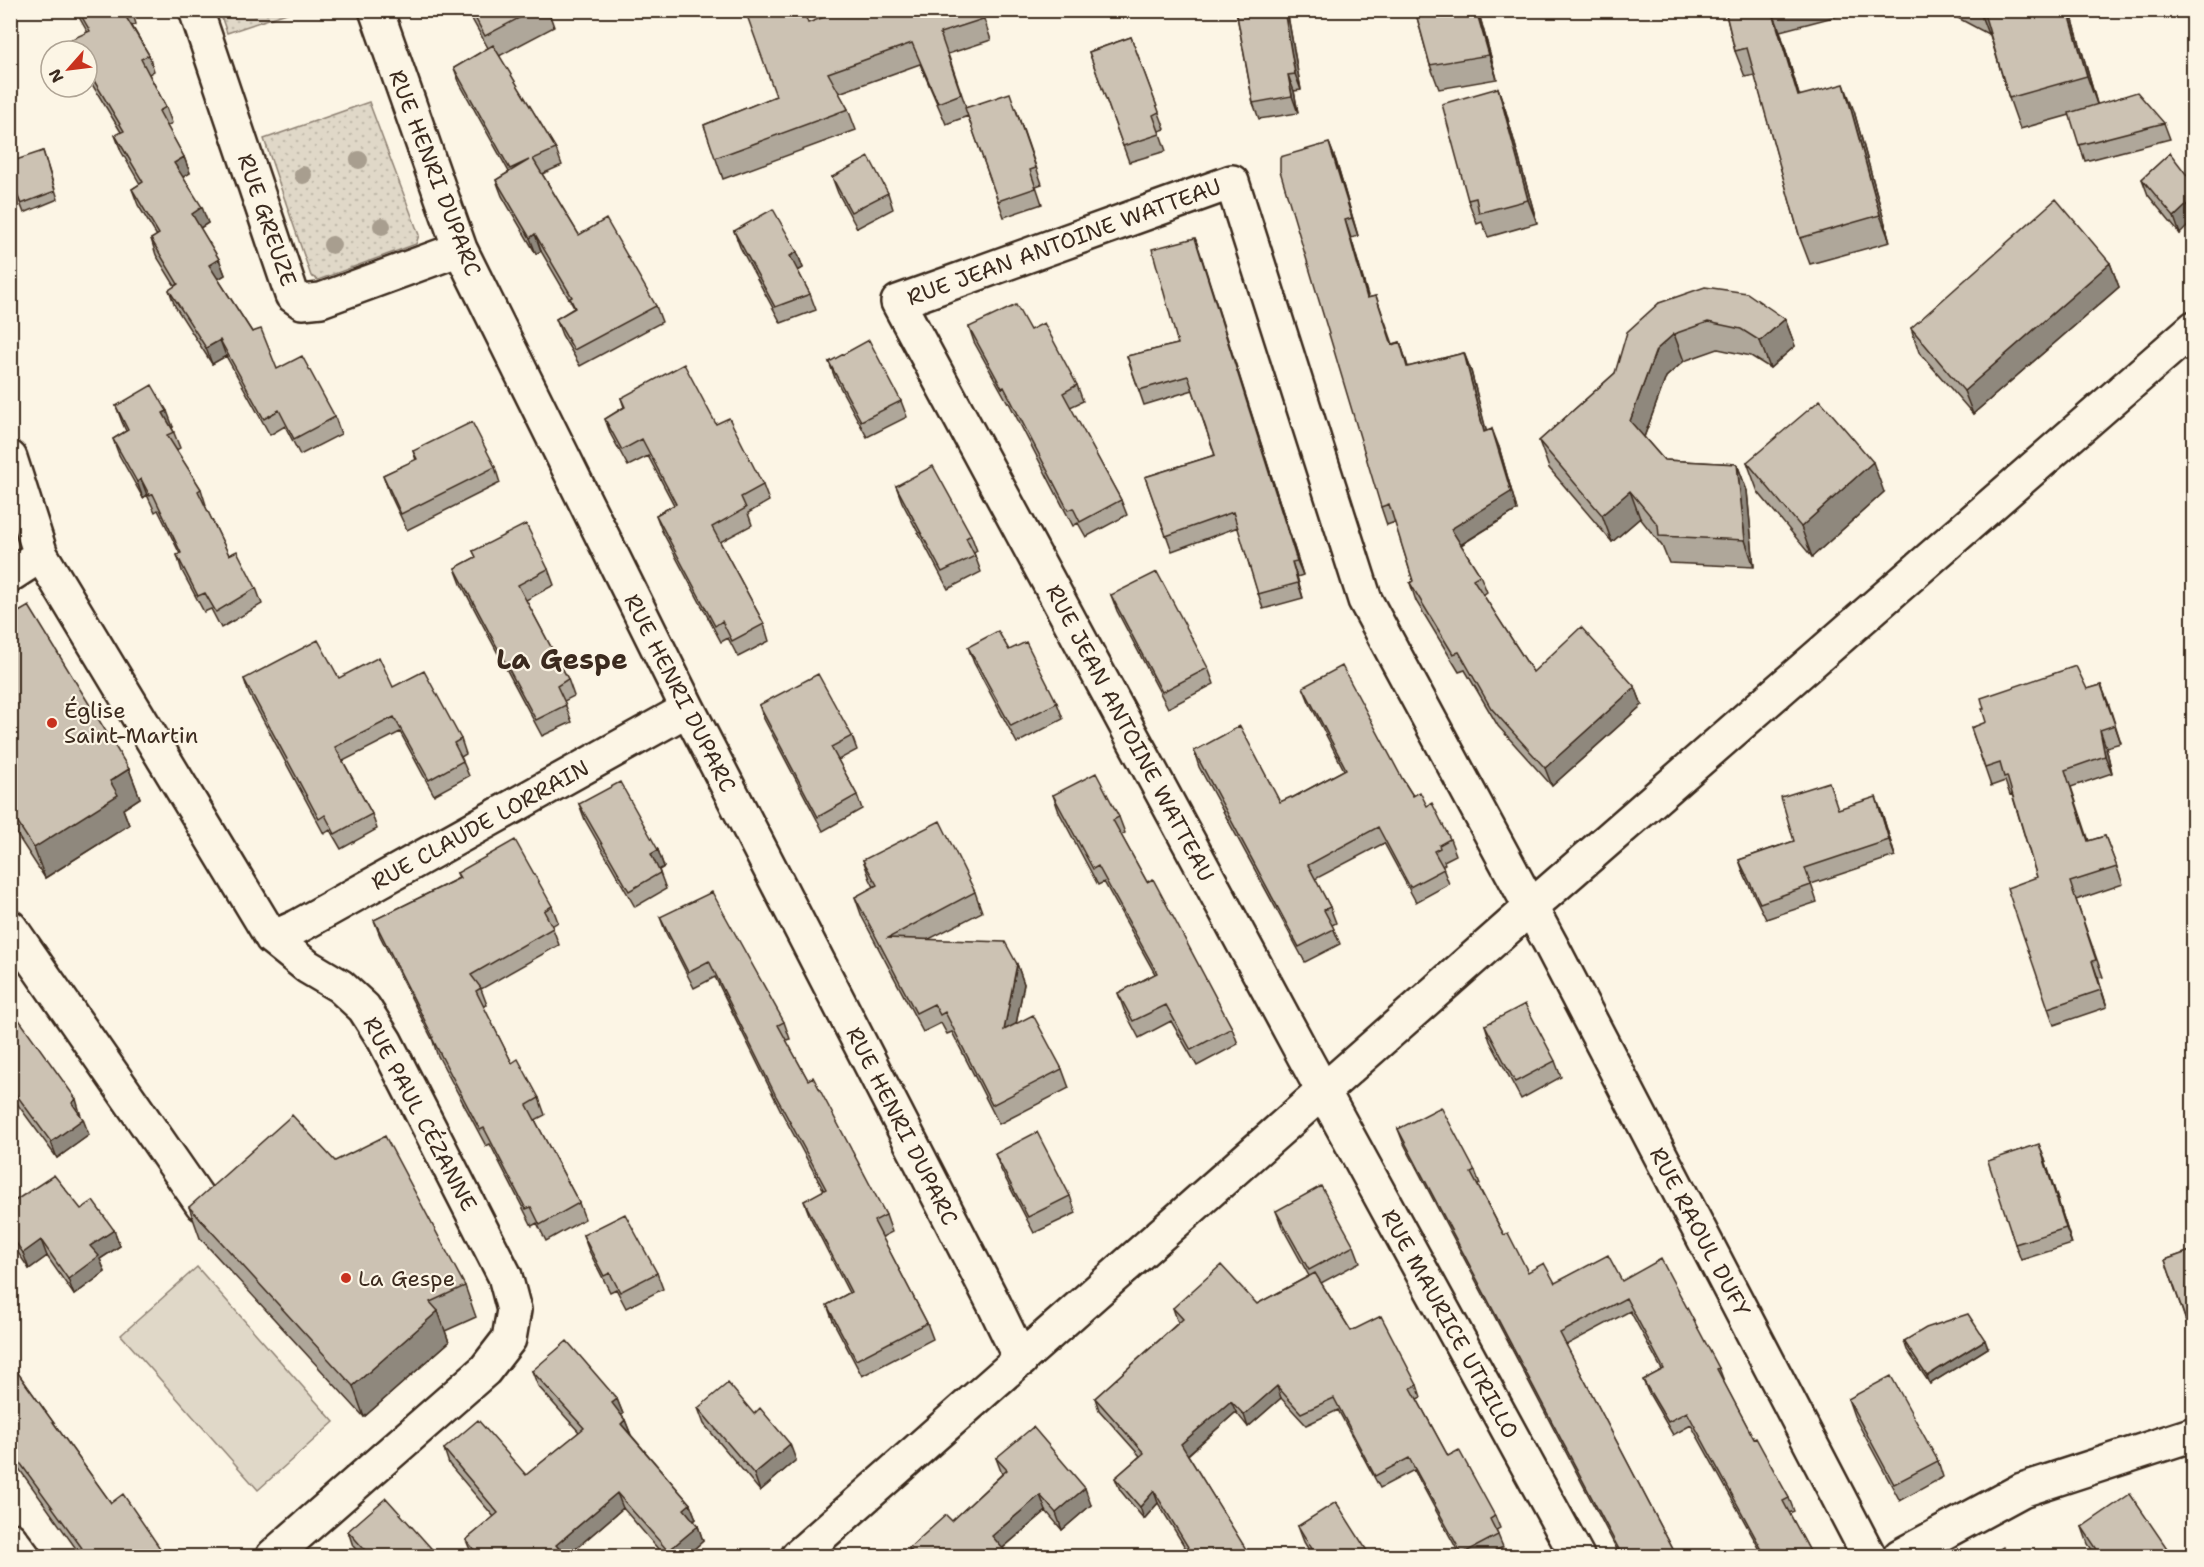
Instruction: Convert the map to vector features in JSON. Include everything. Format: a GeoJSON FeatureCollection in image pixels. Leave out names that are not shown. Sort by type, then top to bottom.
{"type":"FeatureCollection","features":[{"type":"Feature","properties":{"kind":"street","name":"RUE GREUZE"},"geometry":{"type":"LineString","coordinates":[[196,10],[292,294],[302,302],[321,300],[460,249]]}},
{"type":"Feature","properties":{"kind":"street","name":"RUE HENRI DUPARC"},"geometry":{"type":"LineString","coordinates":[[376,10],[460,249],[688,710],[1021,1360]]}},
{"type":"Feature","properties":{"kind":"street","name":"RUE JEAN ANTOINE WATTEAU"},"geometry":{"type":"LineString","coordinates":[[1324,1092],[898,302],[1232,182],[1365,600],[1530,908]]}},
{"type":"Feature","properties":{"kind":"street"},"geometry":{"type":"LineString","coordinates":[[798,1557],[1530,908],[2193,328]]}},
{"type":"Feature","properties":{"kind":"street","name":"RUE PAUL CÉZANNE"},"geometry":{"type":"LineString","coordinates":[[10,458],[41,555],[272,938],[308,967],[340,986],[364,1008],[385,1041],[505,1276],[514,1310],[509,1339],[485,1370],[273,1557]]}},
{"type":"Feature","properties":{"kind":"street"},"geometry":{"type":"LineString","coordinates":[[10,575],[41,555]]}},
{"type":"Feature","properties":{"kind":"street","name":"RUE CLAUDE LORRAIN"},"geometry":{"type":"LineString","coordinates":[[272,938],[297,927],[688,710]]}},
{"type":"Feature","properties":{"kind":"street","name":"RUE RAOUL DUFY"},"geometry":{"type":"LineString","coordinates":[[1530,908],[1869,1557]]}},
{"type":"Feature","properties":{"kind":"street"},"geometry":{"type":"LineString","coordinates":[[10,927],[202,1204]]}},
{"type":"Feature","properties":{"kind":"street","name":"RUE MAURICE UTRILLO"},"geometry":{"type":"LineString","coordinates":[[1324,1092],[1577,1557]]}},
{"type":"Feature","properties":{"kind":"street"},"geometry":{"type":"LineString","coordinates":[[1900,1557],[2022,1490],[2193,1436]]}},
{"type":"Feature","properties":{"kind":"street"},"geometry":{"type":"LineString","coordinates":[[10,1539],[23,1557]]}},
{"type":"Feature","properties":{"kind":"shaded area"},"geometry":{"type":"Polygon","coordinates":[[[219,10],[293,10],[293,11],[227,33],[219,10]]]}},
{"type":"Feature","properties":{"kind":"shaded area"},"geometry":{"type":"Polygon","coordinates":[[[369,102],[419,235],[416,244],[318,280],[311,276],[264,139],[369,102]]]}},
{"type":"Feature","properties":{"kind":"shaded area"},"geometry":{"type":"Polygon","coordinates":[[[197,1267],[334,1422],[258,1490],[121,1335],[197,1267]]]}},
{"type":"Feature","properties":{"kind":"building"},"geometry":{"type":"Polygon","coordinates":[[[78,10],[125,10],[123,12],[149,55],[141,59],[166,107],[159,111],[184,157],[174,163],[202,207],[192,214],[219,259],[209,265],[252,332],[261,329],[277,369],[302,356],[335,417],[294,439],[279,410],[264,419],[220,340],[206,348],[169,290],[178,284],[151,239],[159,234],[132,189],[143,182],[115,135],[124,131],[99,89],[99,39],[72,39],[90,31],[78,10]]]}},
{"type":"Feature","properties":{"kind":"building"},"geometry":{"type":"Polygon","coordinates":[[[471,10],[534,10],[485,36],[471,10]]]}},
{"type":"Feature","properties":{"kind":"building"},"geometry":{"type":"Polygon","coordinates":[[[745,10],[803,10],[808,23],[843,10],[980,10],[983,19],[940,33],[961,94],[938,103],[912,43],[828,73],[848,109],[715,158],[704,125],[776,96],[745,10]]]}},
{"type":"Feature","properties":{"kind":"building"},"geometry":{"type":"Polygon","coordinates":[[[1236,10],[1284,10],[1295,74],[1288,75],[1292,96],[1253,103],[1236,10]]]}},
{"type":"Feature","properties":{"kind":"building"},"geometry":{"type":"Polygon","coordinates":[[[1415,10],[1476,10],[1489,55],[1430,65],[1415,10]]]}},
{"type":"Feature","properties":{"kind":"building"},"geometry":{"type":"Polygon","coordinates":[[[1725,10],[1772,10],[1798,96],[1844,84],[1880,215],[1800,238],[1747,48],[1735,51],[1725,10]]]}},
{"type":"Feature","properties":{"kind":"building"},"geometry":{"type":"Polygon","coordinates":[[[1983,10],[2068,10],[2087,76],[2009,98],[1983,10]]]}},
{"type":"Feature","properties":{"kind":"building"},"geometry":{"type":"Polygon","coordinates":[[[1131,37],[1159,112],[1153,115],[1160,134],[1123,146],[1089,52],[1131,37]]]}},
{"type":"Feature","properties":{"kind":"building"},"geometry":{"type":"Polygon","coordinates":[[[493,45],[556,149],[533,159],[579,235],[606,219],[656,306],[574,350],[556,319],[575,308],[570,298],[572,297],[535,234],[530,238],[496,180],[529,160],[510,169],[454,68],[493,45]]]}},
{"type":"Feature","properties":{"kind":"building"},"geometry":{"type":"Polygon","coordinates":[[[1498,88],[1528,200],[1479,213],[1476,198],[1468,200],[1442,104],[1498,88]]]}},
{"type":"Feature","properties":{"kind":"building"},"geometry":{"type":"Polygon","coordinates":[[[2137,92],[2164,123],[2079,145],[2069,113],[2137,92]]]}},
{"type":"Feature","properties":{"kind":"building"},"geometry":{"type":"Polygon","coordinates":[[[1010,93],[1036,168],[1030,170],[1036,188],[998,201],[965,108],[1010,93]]]}},
{"type":"Feature","properties":{"kind":"building"},"geometry":{"type":"Polygon","coordinates":[[[1329,143],[1352,218],[1345,220],[1367,298],[1376,296],[1392,345],[1400,342],[1407,367],[1464,353],[1484,432],[1492,429],[1511,492],[1451,529],[1480,575],[1473,579],[1533,672],[1581,627],[1635,687],[1545,768],[1491,708],[1459,652],[1453,654],[1410,583],[1413,581],[1389,504],[1381,507],[1280,171],[1280,157],[1329,143]]]}},
{"type":"Feature","properties":{"kind":"building"},"geometry":{"type":"Polygon","coordinates":[[[43,151],[55,191],[21,204],[10,177],[10,162],[43,151]]]}},
{"type":"Feature","properties":{"kind":"building"},"geometry":{"type":"Polygon","coordinates":[[[2170,153],[2193,183],[2193,199],[2174,217],[2142,179],[2170,153]]]}},
{"type":"Feature","properties":{"kind":"building"},"geometry":{"type":"Polygon","coordinates":[[[869,157],[888,193],[851,212],[832,177],[869,157]]]}},
{"type":"Feature","properties":{"kind":"building"},"geometry":{"type":"Polygon","coordinates":[[[2056,199],[2110,263],[1964,391],[1911,328],[2056,199]]]}},
{"type":"Feature","properties":{"kind":"building"},"geometry":{"type":"Polygon","coordinates":[[[773,209],[797,252],[790,256],[810,294],[775,307],[734,231],[773,209]]]}},
{"type":"Feature","properties":{"kind":"building"},"geometry":{"type":"Polygon","coordinates":[[[1195,238],[1297,561],[1292,562],[1298,583],[1258,594],[1233,512],[1166,536],[1145,477],[1215,455],[1188,376],[1139,390],[1127,356],[1178,344],[1152,249],[1195,238]]]}},
{"type":"Feature","properties":{"kind":"building"},"geometry":{"type":"Polygon","coordinates":[[[1705,287],[1747,293],[1785,319],[1760,341],[1741,329],[1708,322],[1674,334],[1656,350],[1630,421],[1664,460],[1737,464],[1745,540],[1659,536],[1658,525],[1630,491],[1602,515],[1539,441],[1615,373],[1627,332],[1659,303],[1705,287]]]}},
{"type":"Feature","properties":{"kind":"building"},"geometry":{"type":"Polygon","coordinates":[[[1016,305],[1030,330],[1044,323],[1077,385],[1063,393],[1121,500],[1080,522],[1073,508],[1068,510],[1004,387],[1002,388],[969,327],[1016,305]]]}},
{"type":"Feature","properties":{"kind":"building"},"geometry":{"type":"Polygon","coordinates":[[[869,340],[901,401],[861,421],[829,362],[869,340]]]}},
{"type":"Feature","properties":{"kind":"building"},"geometry":{"type":"Polygon","coordinates":[[[684,364],[716,424],[729,418],[763,485],[741,497],[746,508],[712,527],[764,624],[732,641],[722,621],[715,626],[656,515],[676,504],[642,439],[622,450],[605,419],[625,407],[621,398],[684,364]]]}},
{"type":"Feature","properties":{"kind":"building"},"geometry":{"type":"Polygon","coordinates":[[[152,385],[167,411],[163,413],[174,432],[167,435],[201,489],[198,491],[229,555],[237,551],[256,588],[216,612],[205,593],[198,596],[177,555],[181,553],[153,494],[150,496],[141,479],[137,482],[113,439],[128,430],[116,406],[152,385]]]}},
{"type":"Feature","properties":{"kind":"building"},"geometry":{"type":"Polygon","coordinates":[[[1820,400],[1873,462],[1801,527],[1747,462],[1820,400]]]}},
{"type":"Feature","properties":{"kind":"building"},"geometry":{"type":"Polygon","coordinates":[[[472,422],[495,467],[401,514],[383,475],[417,459],[413,451],[472,422]]]}},
{"type":"Feature","properties":{"kind":"building"},"geometry":{"type":"Polygon","coordinates":[[[933,466],[971,535],[966,538],[975,556],[942,572],[896,486],[933,466]]]}},
{"type":"Feature","properties":{"kind":"building"},"geometry":{"type":"Polygon","coordinates":[[[526,524],[548,569],[518,585],[568,679],[557,686],[566,705],[536,720],[455,568],[476,557],[473,551],[526,524]]]}},
{"type":"Feature","properties":{"kind":"building"},"geometry":{"type":"Polygon","coordinates":[[[1157,572],[1208,668],[1162,692],[1111,595],[1157,572]]]}},
{"type":"Feature","properties":{"kind":"building","name":"Église Saint-Martin"},"geometry":{"type":"Polygon","coordinates":[[[29,606],[129,769],[110,781],[118,795],[34,848],[10,811],[10,617],[29,606]]]}},
{"type":"Feature","properties":{"kind":"building"},"geometry":{"type":"Polygon","coordinates":[[[998,631],[1009,650],[1026,642],[1057,703],[1011,726],[968,647],[998,631]]]}},
{"type":"Feature","properties":{"kind":"building"},"geometry":{"type":"Polygon","coordinates":[[[318,640],[339,678],[379,657],[393,687],[424,671],[461,739],[454,743],[463,761],[429,780],[394,717],[335,747],[372,814],[335,834],[325,815],[319,819],[244,679],[318,640]]]}},
{"type":"Feature","properties":{"kind":"building"},"geometry":{"type":"Polygon","coordinates":[[[1342,666],[1403,780],[1413,796],[1420,792],[1427,806],[1432,803],[1450,839],[1434,851],[1444,869],[1410,887],[1378,827],[1308,865],[1330,907],[1324,910],[1334,929],[1299,947],[1194,751],[1240,726],[1280,802],[1346,769],[1303,687],[1342,666]]]}},
{"type":"Feature","properties":{"kind":"building"},"geometry":{"type":"Polygon","coordinates":[[[2076,666],[2087,689],[2101,685],[2115,725],[2100,730],[2105,756],[2065,770],[2088,841],[2105,836],[2117,867],[2070,882],[2096,960],[2092,961],[2101,990],[2048,1008],[2007,888],[2037,877],[2007,776],[2004,777],[2000,763],[1985,768],[1971,728],[1986,722],[1981,698],[2076,666]]]}},
{"type":"Feature","properties":{"kind":"building"},"geometry":{"type":"Polygon","coordinates":[[[818,674],[852,736],[831,747],[857,795],[818,817],[759,705],[818,674]]]}},
{"type":"Feature","properties":{"kind":"building"},"geometry":{"type":"Polygon","coordinates":[[[1096,773],[1119,817],[1113,820],[1147,882],[1153,879],[1232,1028],[1191,1050],[1166,1005],[1133,1021],[1118,993],[1157,973],[1098,866],[1093,869],[1053,795],[1096,773]]]}},
{"type":"Feature","properties":{"kind":"building"},"geometry":{"type":"Polygon","coordinates":[[[620,782],[658,850],[651,854],[660,873],[629,891],[579,804],[620,782]]]}},
{"type":"Feature","properties":{"kind":"building"},"geometry":{"type":"Polygon","coordinates":[[[1829,782],[1838,809],[1876,797],[1889,840],[1805,868],[1811,885],[1760,903],[1739,860],[1794,841],[1781,797],[1829,782]]]}},
{"type":"Feature","properties":{"kind":"building"},"geometry":{"type":"Polygon","coordinates":[[[940,821],[975,892],[888,938],[1005,942],[1017,964],[1004,1030],[1033,1015],[1062,1069],[992,1105],[945,1012],[940,1015],[934,1004],[916,1013],[855,897],[877,885],[863,860],[940,821]]]}},
{"type":"Feature","properties":{"kind":"building"},"geometry":{"type":"Polygon","coordinates":[[[515,840],[552,906],[544,911],[553,928],[471,975],[481,988],[476,991],[512,1063],[518,1059],[539,1098],[527,1105],[579,1203],[540,1225],[531,1207],[526,1209],[484,1128],[480,1130],[374,920],[460,878],[457,873],[515,840]]]}},
{"type":"Feature","properties":{"kind":"building"},"geometry":{"type":"Polygon","coordinates":[[[712,892],[784,1022],[778,1025],[808,1080],[813,1077],[886,1215],[874,1221],[927,1323],[856,1360],[827,1305],[851,1292],[804,1201],[826,1189],[776,1096],[709,961],[688,972],[660,917],[712,892]]]}},
{"type":"Feature","properties":{"kind":"building"},"geometry":{"type":"Polygon","coordinates":[[[1525,1004],[1555,1061],[1515,1082],[1485,1025],[1525,1004]]]}},
{"type":"Feature","properties":{"kind":"building"},"geometry":{"type":"Polygon","coordinates":[[[10,1007],[76,1099],[72,1103],[83,1119],[51,1142],[10,1086],[10,1007]]]}},
{"type":"Feature","properties":{"kind":"building"},"geometry":{"type":"Polygon","coordinates":[[[1441,1107],[1475,1171],[1471,1173],[1504,1235],[1508,1233],[1528,1272],[1544,1263],[1555,1283],[1608,1255],[1622,1281],[1661,1259],[1754,1439],[1756,1438],[1789,1498],[1783,1501],[1813,1557],[1766,1557],[1687,1412],[1668,1422],[1643,1380],[1664,1369],[1626,1298],[1560,1333],[1677,1557],[1623,1557],[1398,1129],[1441,1107]]]}},
{"type":"Feature","properties":{"kind":"building","name":"La Gespe"},"geometry":{"type":"Polygon","coordinates":[[[292,1115],[335,1161],[385,1136],[465,1286],[430,1302],[438,1311],[353,1386],[189,1207],[292,1115]]]}},
{"type":"Feature","properties":{"kind":"building"},"geometry":{"type":"Polygon","coordinates":[[[1037,1132],[1070,1196],[1028,1217],[995,1154],[1037,1132]]]}},
{"type":"Feature","properties":{"kind":"building"},"geometry":{"type":"Polygon","coordinates":[[[2039,1144],[2066,1228],[2015,1244],[1988,1161],[2039,1144]]]}},
{"type":"Feature","properties":{"kind":"building"},"geometry":{"type":"Polygon","coordinates":[[[54,1175],[81,1209],[93,1201],[114,1230],[90,1246],[99,1256],[68,1279],[41,1240],[23,1253],[10,1234],[10,1204],[54,1175]]]}},
{"type":"Feature","properties":{"kind":"building"},"geometry":{"type":"Polygon","coordinates":[[[1321,1186],[1354,1246],[1309,1270],[1276,1211],[1321,1186]]]}},
{"type":"Feature","properties":{"kind":"building"},"geometry":{"type":"Polygon","coordinates":[[[625,1214],[657,1273],[620,1292],[610,1273],[604,1276],[583,1235],[625,1214]]]}},
{"type":"Feature","properties":{"kind":"building"},"geometry":{"type":"Polygon","coordinates":[[[2193,1250],[2193,1328],[2189,1329],[2165,1260],[2193,1250]]]}},
{"type":"Feature","properties":{"kind":"building"},"geometry":{"type":"Polygon","coordinates":[[[1221,1265],[1257,1304],[1315,1273],[1351,1331],[1381,1316],[1417,1385],[1411,1388],[1448,1456],[1459,1450],[1495,1516],[1490,1519],[1498,1535],[1462,1554],[1409,1458],[1375,1476],[1334,1398],[1301,1413],[1277,1386],[1244,1415],[1231,1401],[1181,1444],[1249,1554],[1245,1557],[1194,1557],[1154,1491],[1140,1507],[1115,1478],[1144,1453],[1095,1398],[1183,1319],[1173,1308],[1221,1265]]]}},
{"type":"Feature","properties":{"kind":"building"},"geometry":{"type":"Polygon","coordinates":[[[1968,1314],[1985,1340],[1927,1376],[1904,1341],[1926,1328],[1968,1314]]]}},
{"type":"Feature","properties":{"kind":"building"},"geometry":{"type":"Polygon","coordinates":[[[567,1341],[617,1399],[612,1403],[625,1420],[621,1424],[690,1504],[684,1509],[698,1526],[668,1551],[617,1493],[556,1545],[566,1557],[480,1557],[466,1540],[498,1513],[444,1449],[478,1420],[526,1475],[584,1428],[532,1371],[567,1341]]]}},
{"type":"Feature","properties":{"kind":"building"},"geometry":{"type":"Polygon","coordinates":[[[10,1362],[111,1503],[123,1494],[166,1557],[85,1557],[80,1550],[82,1548],[10,1449],[10,1362]]]}},
{"type":"Feature","properties":{"kind":"building"},"geometry":{"type":"Polygon","coordinates":[[[1891,1376],[1938,1461],[1894,1484],[1848,1399],[1891,1376]]]}},
{"type":"Feature","properties":{"kind":"building"},"geometry":{"type":"Polygon","coordinates":[[[728,1383],[754,1414],[760,1408],[790,1444],[754,1474],[698,1408],[728,1383]]]}},
{"type":"Feature","properties":{"kind":"building"},"geometry":{"type":"Polygon","coordinates":[[[1033,1427],[1085,1488],[1056,1513],[1040,1495],[992,1536],[1010,1557],[916,1557],[909,1548],[946,1515],[952,1521],[1007,1470],[996,1458],[1033,1427]]]}},
{"type":"Feature","properties":{"kind":"building"},"geometry":{"type":"Polygon","coordinates":[[[2130,1494],[2173,1557],[2102,1557],[2082,1527],[2130,1494]]]}},
{"type":"Feature","properties":{"kind":"building"},"geometry":{"type":"Polygon","coordinates":[[[386,1498],[439,1557],[371,1557],[348,1531],[386,1498]]]}},
{"type":"Feature","properties":{"kind":"building"},"geometry":{"type":"Polygon","coordinates":[[[1336,1502],[1371,1557],[1317,1557],[1298,1526],[1336,1502]]]}},
{"type":"Feature","properties":{"kind":"building"},"geometry":{"type":"Polygon","coordinates":[[[2003,1547],[2008,1557],[1986,1557],[2003,1547]]]}},
{"type":"Feature","properties":{"kind":"place","name":"Église Saint-Martin"},"geometry":{"type":"Point","coordinates":[52,723]}},
{"type":"Feature","properties":{"kind":"place","name":"La Gespe"},"geometry":{"type":"Point","coordinates":[346,1278]}},
{"type":"Feature","properties":{"kind":"district","name":"La Gespe"},"geometry":{"type":"Point","coordinates":[562,659]}}]}
